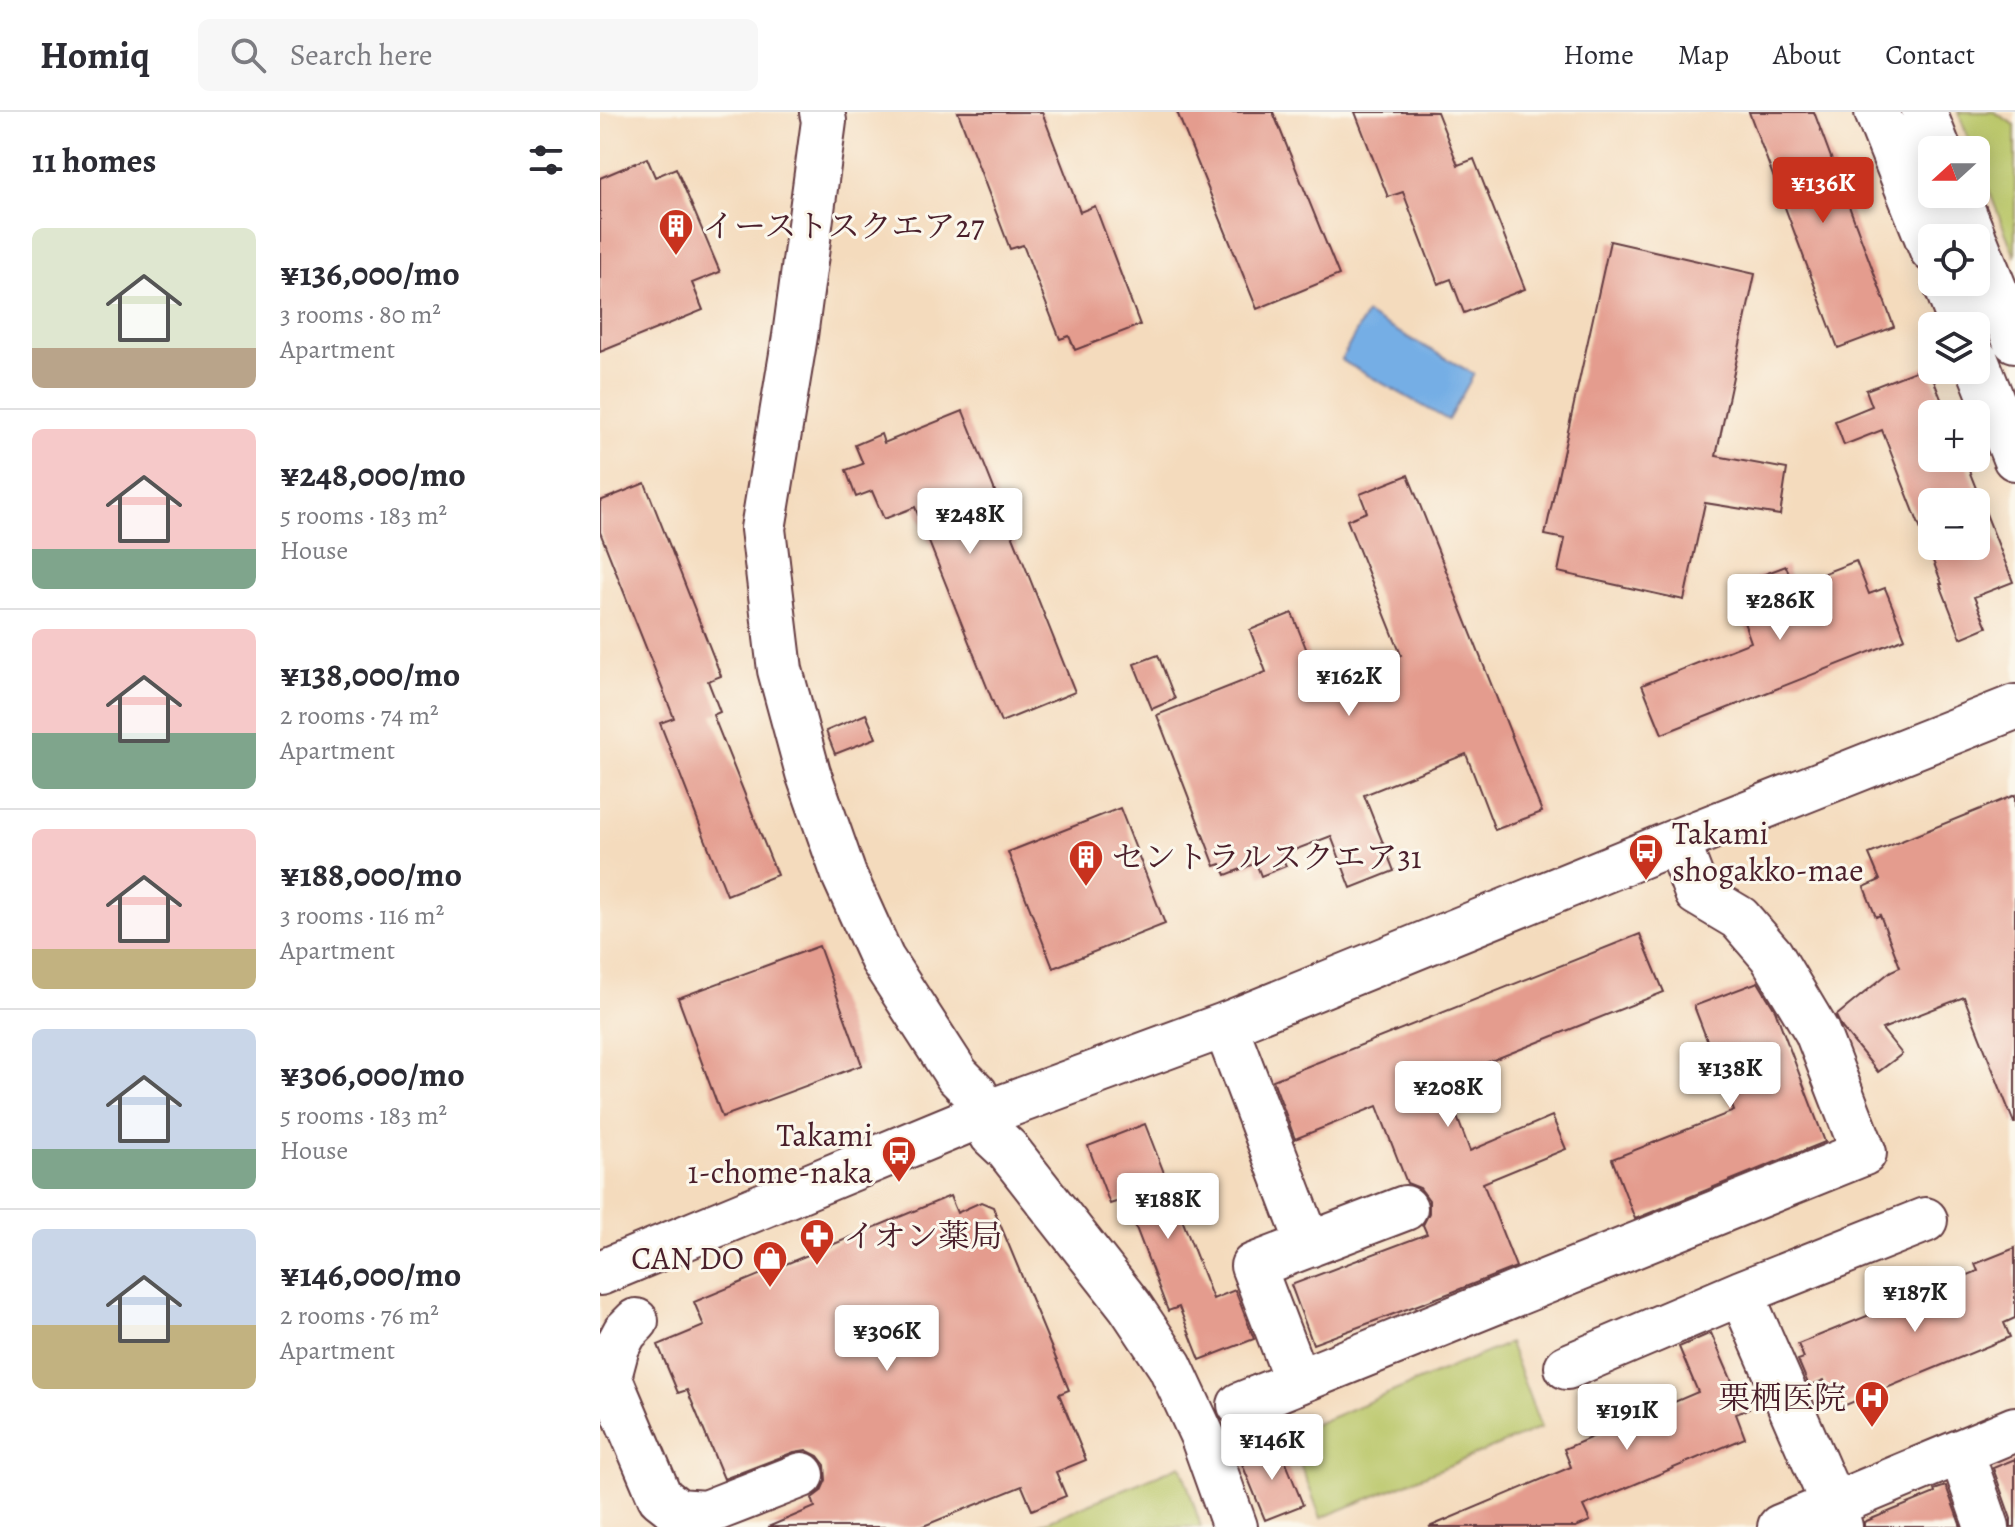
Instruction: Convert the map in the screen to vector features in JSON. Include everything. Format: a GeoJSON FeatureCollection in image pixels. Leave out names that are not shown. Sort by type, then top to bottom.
{"type":"FeatureCollection","features":[{"type":"Feature","properties":{"kind":"street"},"geometry":{"type":"LineString","coordinates":[[822,112],[824,121],[795,336],[763,529],[780,670],[808,773],[844,875],[882,959],[957,1075],[975,1093]]}},
{"type":"Feature","properties":{"kind":"street"},"geometry":{"type":"LineString","coordinates":[[1877,112],[1922,224]]}},
{"type":"Feature","properties":{"kind":"street"},"geometry":{"type":"LineString","coordinates":[[1924,112],[1933,136]]}},
{"type":"Feature","properties":{"kind":"street"},"geometry":{"type":"LineString","coordinates":[[1990,278],[2015,340]]}},
{"type":"Feature","properties":{"kind":"street"},"geometry":{"type":"LineString","coordinates":[[1986,384],[2015,458]]}},
{"type":"Feature","properties":{"kind":"street"},"geometry":{"type":"LineString","coordinates":[[802,1475],[705,1513],[678,1511],[660,1497],[620,1400],[642,1348],[636,1321],[608,1269],[984,1114],[1225,1025],[2015,707]]}},
{"type":"Feature","properties":{"kind":"street"},"geometry":{"type":"LineString","coordinates":[[1240,1405],[1864,1153],[1817,1032],[1771,955],[1739,918],[1697,893],[1677,841]]}},
{"type":"Feature","properties":{"kind":"street"},"geometry":{"type":"LineString","coordinates":[[1225,1025],[1309,1245]]}},
{"type":"Feature","properties":{"kind":"street"},"geometry":{"type":"LineString","coordinates":[[992,1135],[1007,1149],[1130,1306],[1170,1366],[1202,1435],[1235,1527]]}},
{"type":"Feature","properties":{"kind":"street"},"geometry":{"type":"LineString","coordinates":[[1297,1381],[1253,1266],[1405,1208]]}},
{"type":"Feature","properties":{"kind":"street"},"geometry":{"type":"LineString","coordinates":[[1567,1367],[1925,1220]]}},
{"type":"Feature","properties":{"kind":"street"},"geometry":{"type":"LineString","coordinates":[[1741,1293],[1836,1516]]}},
{"type":"Feature","properties":{"kind":"street"},"geometry":{"type":"LineString","coordinates":[[1780,1527],[1836,1516],[1961,1452],[2015,1429]]}},
{"type":"Feature","properties":{"kind":"street"},"geometry":{"type":"LineString","coordinates":[[1961,1452],[1987,1527]]}},
{"type":"Feature","properties":{"kind":"green space"},"geometry":{"type":"Polygon","coordinates":[[[1958,112],[1994,112],[2015,125],[2015,257],[1990,193],[1990,136],[1967,136],[1958,112]]]}},
{"type":"Feature","properties":{"kind":"green space"},"geometry":{"type":"Polygon","coordinates":[[[1509,1343],[1541,1428],[1321,1518],[1289,1435],[1509,1343]]]}},
{"type":"Feature","properties":{"kind":"green space"},"geometry":{"type":"Polygon","coordinates":[[[1181,1465],[1201,1527],[1034,1527],[1181,1465]]]}},
{"type":"Feature","properties":{"kind":"water"},"geometry":{"type":"Polygon","coordinates":[[[1366,314],[1474,374],[1448,420],[1341,360],[1366,314]]]}},
{"type":"Feature","properties":{"kind":"building"},"geometry":{"type":"Polygon","coordinates":[[[958,112],[1042,112],[1080,212],[1095,206],[1140,325],[1075,350],[1069,336],[1060,339],[1023,245],[1010,249],[958,112]]]}},
{"type":"Feature","properties":{"kind":"building"},"geometry":{"type":"Polygon","coordinates":[[[1177,112],[1273,112],[1339,275],[1257,309],[1177,112]]]}},
{"type":"Feature","properties":{"kind":"building"},"geometry":{"type":"Polygon","coordinates":[[[1355,112],[1437,112],[1458,165],[1474,159],[1525,289],[1464,313],[1451,279],[1438,284],[1403,192],[1388,197],[1355,112]]]}},
{"type":"Feature","properties":{"kind":"building"},"geometry":{"type":"Polygon","coordinates":[[[1749,112],[1814,112],[1894,327],[1838,348],[1749,112]]]}},
{"type":"Feature","properties":{"kind":"building","name":"イーストスクエア27"},"geometry":{"type":"Polygon","coordinates":[[[647,158],[655,177],[676,168],[720,272],[692,283],[703,310],[600,352],[600,178],[647,158]]]}},
{"type":"Feature","properties":{"kind":"building"},"geometry":{"type":"Polygon","coordinates":[[[1610,241],[1755,274],[1716,456],[1787,469],[1780,515],[1705,503],[1684,600],[1558,572],[1565,539],[1545,535],[1610,241]]]}},
{"type":"Feature","properties":{"kind":"building"},"geometry":{"type":"Polygon","coordinates":[[[1918,370],[1918,384],[1935,384],[1941,400],[1918,400],[1918,472],[1970,472],[1976,488],[1918,488],[1918,522],[1882,430],[1844,445],[1835,421],[1872,406],[1866,390],[1918,370]]]}},
{"type":"Feature","properties":{"kind":"building"},"geometry":{"type":"Polygon","coordinates":[[[963,411],[1075,692],[1001,722],[915,507],[884,519],[872,491],[856,497],[846,470],[863,464],[855,445],[881,434],[884,443],[963,411]]]}},
{"type":"Feature","properties":{"kind":"building"},"geometry":{"type":"Polygon","coordinates":[[[1408,475],[1542,812],[1495,830],[1466,754],[1364,795],[1394,871],[1351,888],[1331,836],[1281,855],[1286,866],[1261,876],[1256,863],[1226,875],[1221,864],[1215,866],[1157,715],[1266,672],[1250,630],[1292,613],[1321,686],[1401,655],[1347,520],[1367,512],[1360,494],[1408,475]]]}},
{"type":"Feature","properties":{"kind":"building"},"geometry":{"type":"Polygon","coordinates":[[[645,483],[721,676],[708,681],[720,712],[713,715],[777,875],[727,895],[660,723],[674,718],[600,532],[600,501],[645,483]]]}},
{"type":"Feature","properties":{"kind":"building"},"geometry":{"type":"Polygon","coordinates":[[[1990,524],[2013,582],[1974,597],[1987,627],[1961,638],[1933,560],[1990,560],[1990,524]]]}},
{"type":"Feature","properties":{"kind":"building"},"geometry":{"type":"Polygon","coordinates":[[[1856,561],[1869,594],[1885,588],[1905,638],[1662,734],[1642,685],[1751,642],[1744,622],[1758,617],[1740,613],[1730,587],[1786,566],[1793,585],[1856,561]]]}},
{"type":"Feature","properties":{"kind":"building"},"geometry":{"type":"Polygon","coordinates":[[[1158,655],[1175,699],[1152,709],[1134,664],[1158,655]]]}},
{"type":"Feature","properties":{"kind":"building"},"geometry":{"type":"Polygon","coordinates":[[[866,714],[876,738],[835,754],[826,731],[866,714]]]}},
{"type":"Feature","properties":{"kind":"building"},"geometry":{"type":"Polygon","coordinates":[[[2015,795],[2014,1123],[1964,997],[1882,1029],[1902,1054],[1878,1072],[1836,1016],[1900,967],[1880,915],[1876,917],[1864,887],[1880,880],[1869,854],[2015,795]]]}},
{"type":"Feature","properties":{"kind":"building","name":"セントラルスクエア31"},"geometry":{"type":"Polygon","coordinates":[[[1120,808],[1165,924],[1053,968],[1008,852],[1120,808]]]}},
{"type":"Feature","properties":{"kind":"building"},"geometry":{"type":"Polygon","coordinates":[[[1640,934],[1664,992],[1443,1080],[1470,1151],[1552,1116],[1566,1149],[1483,1183],[1516,1267],[1313,1344],[1291,1285],[1427,1234],[1423,1225],[1429,1213],[1429,1200],[1420,1188],[1407,1183],[1377,1106],[1295,1139],[1273,1080],[1640,934]]]}},
{"type":"Feature","properties":{"kind":"building"},"geometry":{"type":"Polygon","coordinates":[[[819,946],[862,1065],[722,1117],[678,998],[819,946]]]}},
{"type":"Feature","properties":{"kind":"building"},"geometry":{"type":"Polygon","coordinates":[[[1758,982],[1775,1010],[1825,1142],[1635,1219],[1612,1159],[1734,1111],[1694,1006],[1758,982]]]}},
{"type":"Feature","properties":{"kind":"building"},"geometry":{"type":"Polygon","coordinates":[[[1145,1124],[1213,1299],[1235,1290],[1254,1339],[1200,1360],[1179,1307],[1168,1311],[1125,1199],[1110,1204],[1088,1146],[1145,1124]]]}},
{"type":"Feature","properties":{"kind":"building"},"geometry":{"type":"Polygon","coordinates":[[[950,1196],[957,1213],[981,1202],[993,1207],[1069,1390],[1059,1394],[1086,1460],[1056,1472],[1066,1496],[1032,1510],[1022,1486],[921,1527],[768,1527],[815,1507],[812,1498],[821,1491],[826,1480],[825,1465],[818,1456],[806,1450],[724,1479],[687,1390],[678,1393],[658,1345],[704,1326],[694,1302],[950,1196]]]}},
{"type":"Feature","properties":{"kind":"building"},"geometry":{"type":"Polygon","coordinates":[[[2015,1248],[2015,1318],[2004,1323],[2010,1337],[1836,1409],[1824,1380],[1809,1386],[1798,1360],[1804,1358],[1798,1344],[1978,1271],[1975,1264],[2015,1248]]]}},
{"type":"Feature","properties":{"kind":"building"},"geometry":{"type":"Polygon","coordinates":[[[1711,1333],[1734,1386],[1738,1383],[1749,1409],[1736,1414],[1745,1438],[1583,1506],[1590,1521],[1576,1527],[1429,1527],[1571,1467],[1564,1449],[1698,1392],[1679,1347],[1711,1333]]]}},
{"type":"Feature","properties":{"kind":"building"},"geometry":{"type":"Polygon","coordinates":[[[1278,1443],[1303,1505],[1265,1520],[1240,1459],[1278,1443]]]}},
{"type":"Feature","properties":{"kind":"building"},"geometry":{"type":"Polygon","coordinates":[[[2015,1459],[2015,1527],[2011,1527],[1993,1468],[2015,1459]]]}},
{"type":"Feature","properties":{"kind":"building"},"geometry":{"type":"Polygon","coordinates":[[[1946,1486],[1961,1527],[1864,1527],[1864,1522],[1946,1486]]]}},
{"type":"Feature","properties":{"kind":"place","name":"イーストスクエア27"},"geometry":{"type":"Point","coordinates":[676,257]}},
{"type":"Feature","properties":{"kind":"place","name":"Takami shogakko-mae"},"geometry":{"type":"Point","coordinates":[1646,882]}},
{"type":"Feature","properties":{"kind":"place","name":"セントラルスクエア31"},"geometry":{"type":"Point","coordinates":[1086,888]}},
{"type":"Feature","properties":{"kind":"place","name":"Takami 1-chome-naka"},"geometry":{"type":"Point","coordinates":[899,1184]}},
{"type":"Feature","properties":{"kind":"place","name":"イオン薬局"},"geometry":{"type":"Point","coordinates":[817,1267]}},
{"type":"Feature","properties":{"kind":"place","name":"CAN DO"},"geometry":{"type":"Point","coordinates":[770,1289]}},
{"type":"Feature","properties":{"kind":"place","name":"栗栖医院"},"geometry":{"type":"Point","coordinates":[1872,1429]}}]}
